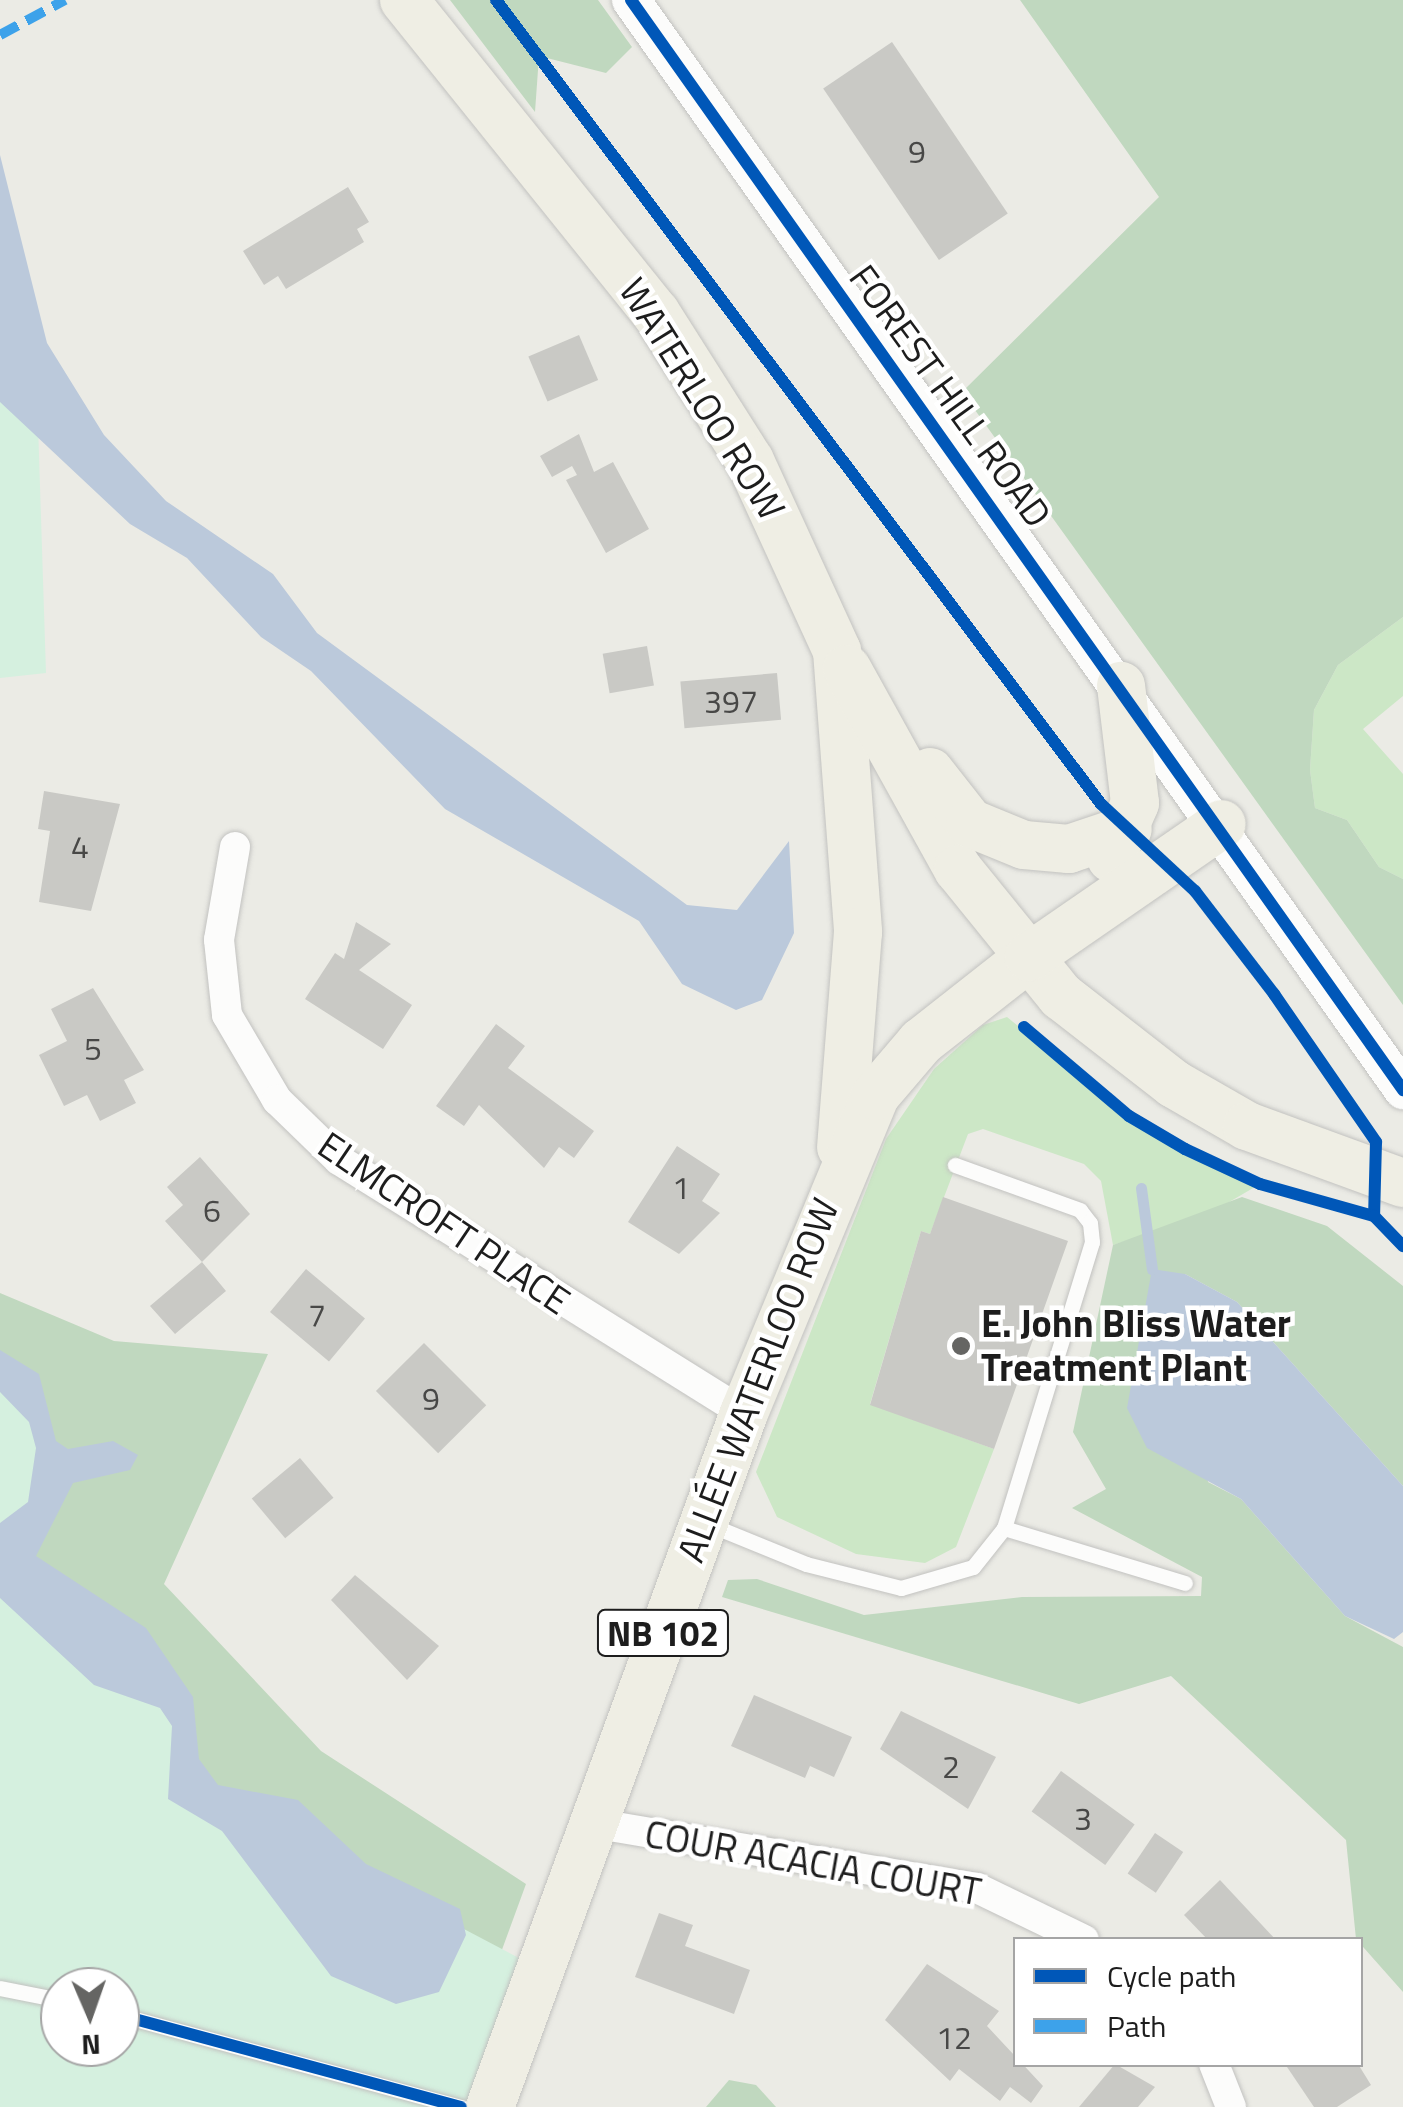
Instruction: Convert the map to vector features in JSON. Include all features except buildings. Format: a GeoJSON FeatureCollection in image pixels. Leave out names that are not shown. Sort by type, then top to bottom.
{"type":"FeatureCollection","features":[{"type":"Feature","properties":{"kind":"main road","name":"WATERLOO ROW"},"geometry":{"type":"LineString","coordinates":[[404,0],[656,313],[750,461],[837,651],[858,932],[840,1161]]}},
{"type":"Feature","properties":{"kind":"main road"},"geometry":{"type":"LineString","coordinates":[[837,651],[970,824],[1047,849],[1128,829]]}},
{"type":"Feature","properties":{"kind":"main road"},"geometry":{"type":"LineString","coordinates":[[837,651],[958,870],[1061,996],[1174,1084],[1247,1126],[1403,1183]]}},
{"type":"Feature","properties":{"kind":"main road"},"geometry":{"type":"LineString","coordinates":[[1029,956],[1128,829],[1136,777],[1121,686]]}},
{"type":"Feature","properties":{"kind":"main road"},"geometry":{"type":"LineString","coordinates":[[840,1161],[875,1096],[921,1042],[1029,956],[1222,824]]}},
{"type":"Feature","properties":{"kind":"main road","name":"ALLÉE WATERLOO ROW"},"geometry":{"type":"LineString","coordinates":[[490,2107],[840,1161]]}},
{"type":"Feature","properties":{"kind":"street","name":"FOREST HILL ROAD"},"geometry":{"type":"LineString","coordinates":[[631,0],[1222,824],[1403,1090]]}},
{"type":"Feature","properties":{"kind":"street","name":"ELMCROFT PLACE"},"geometry":{"type":"LineString","coordinates":[[235,847],[219,940],[227,1015],[277,1100],[338,1160],[744,1413]]}},
{"type":"Feature","properties":{"kind":"street","name":"COUR ACACIA COURT"},"geometry":{"type":"LineString","coordinates":[[592,1823],[976,1888],[1078,1937]]}},
{"type":"Feature","properties":{"kind":"street"},"geometry":{"type":"LineString","coordinates":[[1215,2067],[1231,2107]]}},
{"type":"Feature","properties":{"kind":"lane"},"geometry":{"type":"LineString","coordinates":[[704,1523],[822,1570],[901,1588],[973,1568],[1004,1528],[1092,1242],[1090,1222],[1080,1210],[955,1165]]}},
{"type":"Feature","properties":{"kind":"lane"},"geometry":{"type":"LineString","coordinates":[[1004,1528],[1185,1583]]}},
{"type":"Feature","properties":{"kind":"lane"},"geometry":{"type":"LineString","coordinates":[[0,1988],[40,1996]]}},
{"type":"Feature","properties":{"kind":"lane"},"geometry":{"type":"LineString","coordinates":[[140,2020],[461,2107]]}},
{"type":"Feature","properties":{"kind":"green space"},"geometry":{"type":"Polygon","coordinates":[[[450,0],[598,0],[632,47],[606,73],[539,56],[535,112],[450,0]]]}},
{"type":"Feature","properties":{"kind":"green space"},"geometry":{"type":"Polygon","coordinates":[[[1020,0],[1403,0],[1403,617],[1338,665],[1314,710],[1310,770],[1315,808],[1347,820],[1379,867],[1403,879],[1403,1005],[962,392],[1159,197],[1020,0]]]}},
{"type":"Feature","properties":{"kind":"green space"},"geometry":{"type":"Polygon","coordinates":[[[0,314],[36,362],[46,673],[0,678],[0,314]]]}},
{"type":"Feature","properties":{"kind":"green space"},"geometry":{"type":"Polygon","coordinates":[[[1403,617],[1403,696],[1363,729],[1403,774],[1403,879],[1379,867],[1347,820],[1315,808],[1310,770],[1314,710],[1338,665],[1403,617]]]}},
{"type":"Feature","properties":{"kind":"green space"},"geometry":{"type":"Polygon","coordinates":[[[1007,1017],[1129,1116],[1260,1184],[1207,1215],[1113,1245],[1101,1181],[1084,1164],[983,1129],[968,1134],[930,1234],[921,1231],[870,1404],[994,1449],[956,1547],[925,1563],[856,1554],[777,1517],[756,1472],[886,1139],[934,1069],[983,1025],[1007,1017]]]}},
{"type":"Feature","properties":{"kind":"green space"},"geometry":{"type":"Polygon","coordinates":[[[1242,1197],[1327,1226],[1403,1286],[1403,1486],[1237,1302],[1185,1274],[1208,1482],[1241,1499],[1345,1616],[1403,1647],[1403,1992],[1363,1947],[1363,1937],[1356,1937],[1346,1840],[1171,1676],[1079,1704],[722,1597],[728,1580],[757,1579],[864,1615],[1022,1597],[1201,1596],[1202,1577],[1072,1508],[1106,1489],[1073,1432],[1113,1245],[1242,1197]]]}},
{"type":"Feature","properties":{"kind":"green space"},"geometry":{"type":"Polygon","coordinates":[[[0,1293],[114,1341],[268,1354],[164,1584],[321,1751],[526,1884],[446,2103],[140,1994],[140,1967],[40,1967],[40,1987],[0,1987],[0,1293]]]}},
{"type":"Feature","properties":{"kind":"green space"},"geometry":{"type":"Polygon","coordinates":[[[0,1377],[46,1442],[23,1566],[160,1688],[196,1788],[540,1969],[490,2107],[0,2107],[0,1987],[40,1996],[40,2067],[140,2067],[140,1967],[40,1967],[40,1994],[0,1985],[0,1377]]]}},
{"type":"Feature","properties":{"kind":"green space"},"geometry":{"type":"Polygon","coordinates":[[[729,2080],[756,2085],[776,2107],[706,2107],[729,2080]]]}},
{"type":"Feature","properties":{"kind":"water"},"geometry":{"type":"Polygon","coordinates":[[[0,155],[47,343],[104,435],[166,501],[273,574],[317,633],[687,905],[737,910],[789,841],[794,933],[762,1000],[736,1010],[682,984],[639,921],[445,809],[311,671],[261,637],[187,558],[130,524],[0,402],[0,155]]]}},
{"type":"Feature","properties":{"kind":"water"},"geometry":{"type":"Polygon","coordinates":[[[1152,1269],[1185,1274],[1237,1302],[1403,1486],[1403,1632],[1394,1639],[1345,1616],[1241,1499],[1147,1448],[1127,1408],[1152,1269]]]}},
{"type":"Feature","properties":{"kind":"water"},"geometry":{"type":"Polygon","coordinates":[[[0,1350],[39,1374],[56,1441],[68,1449],[113,1441],[138,1455],[130,1470],[73,1483],[36,1556],[146,1628],[193,1697],[199,1759],[218,1785],[298,1800],[366,1864],[460,1909],[466,1935],[439,1992],[396,2004],[331,1976],[222,1831],[168,1799],[172,1726],[160,1708],[94,1685],[0,1598],[0,1523],[28,1502],[36,1448],[29,1422],[0,1392],[0,1350]]]}},
{"type":"Feature","properties":{"kind":"waterway"},"geometry":{"type":"LineString","coordinates":[[1141,1188],[1152,1269]]}},
{"type":"Feature","properties":{"kind":"marked path"},"geometry":{"type":"LineString","coordinates":[[0,35],[65,0]]}},
{"type":"Feature","properties":{"kind":"cycle path"},"geometry":{"type":"LineString","coordinates":[[496,0],[1101,804],[1195,891],[1274,994],[1376,1142],[1374,1216]]}},
{"type":"Feature","properties":{"kind":"cycle path"},"geometry":{"type":"LineString","coordinates":[[631,0],[1403,1090]]}},
{"type":"Feature","properties":{"kind":"cycle path"},"geometry":{"type":"LineString","coordinates":[[1024,1027],[1129,1116],[1185,1149],[1260,1184],[1374,1216],[1403,1246]]}},
{"type":"Feature","properties":{"kind":"cycle path"},"geometry":{"type":"LineString","coordinates":[[140,2020],[461,2107]]}},
{"type":"Feature","properties":{"kind":"place","name":"E. John Bliss Water Treatment Plant"},"geometry":{"type":"Point","coordinates":[961,1346]}}]}
